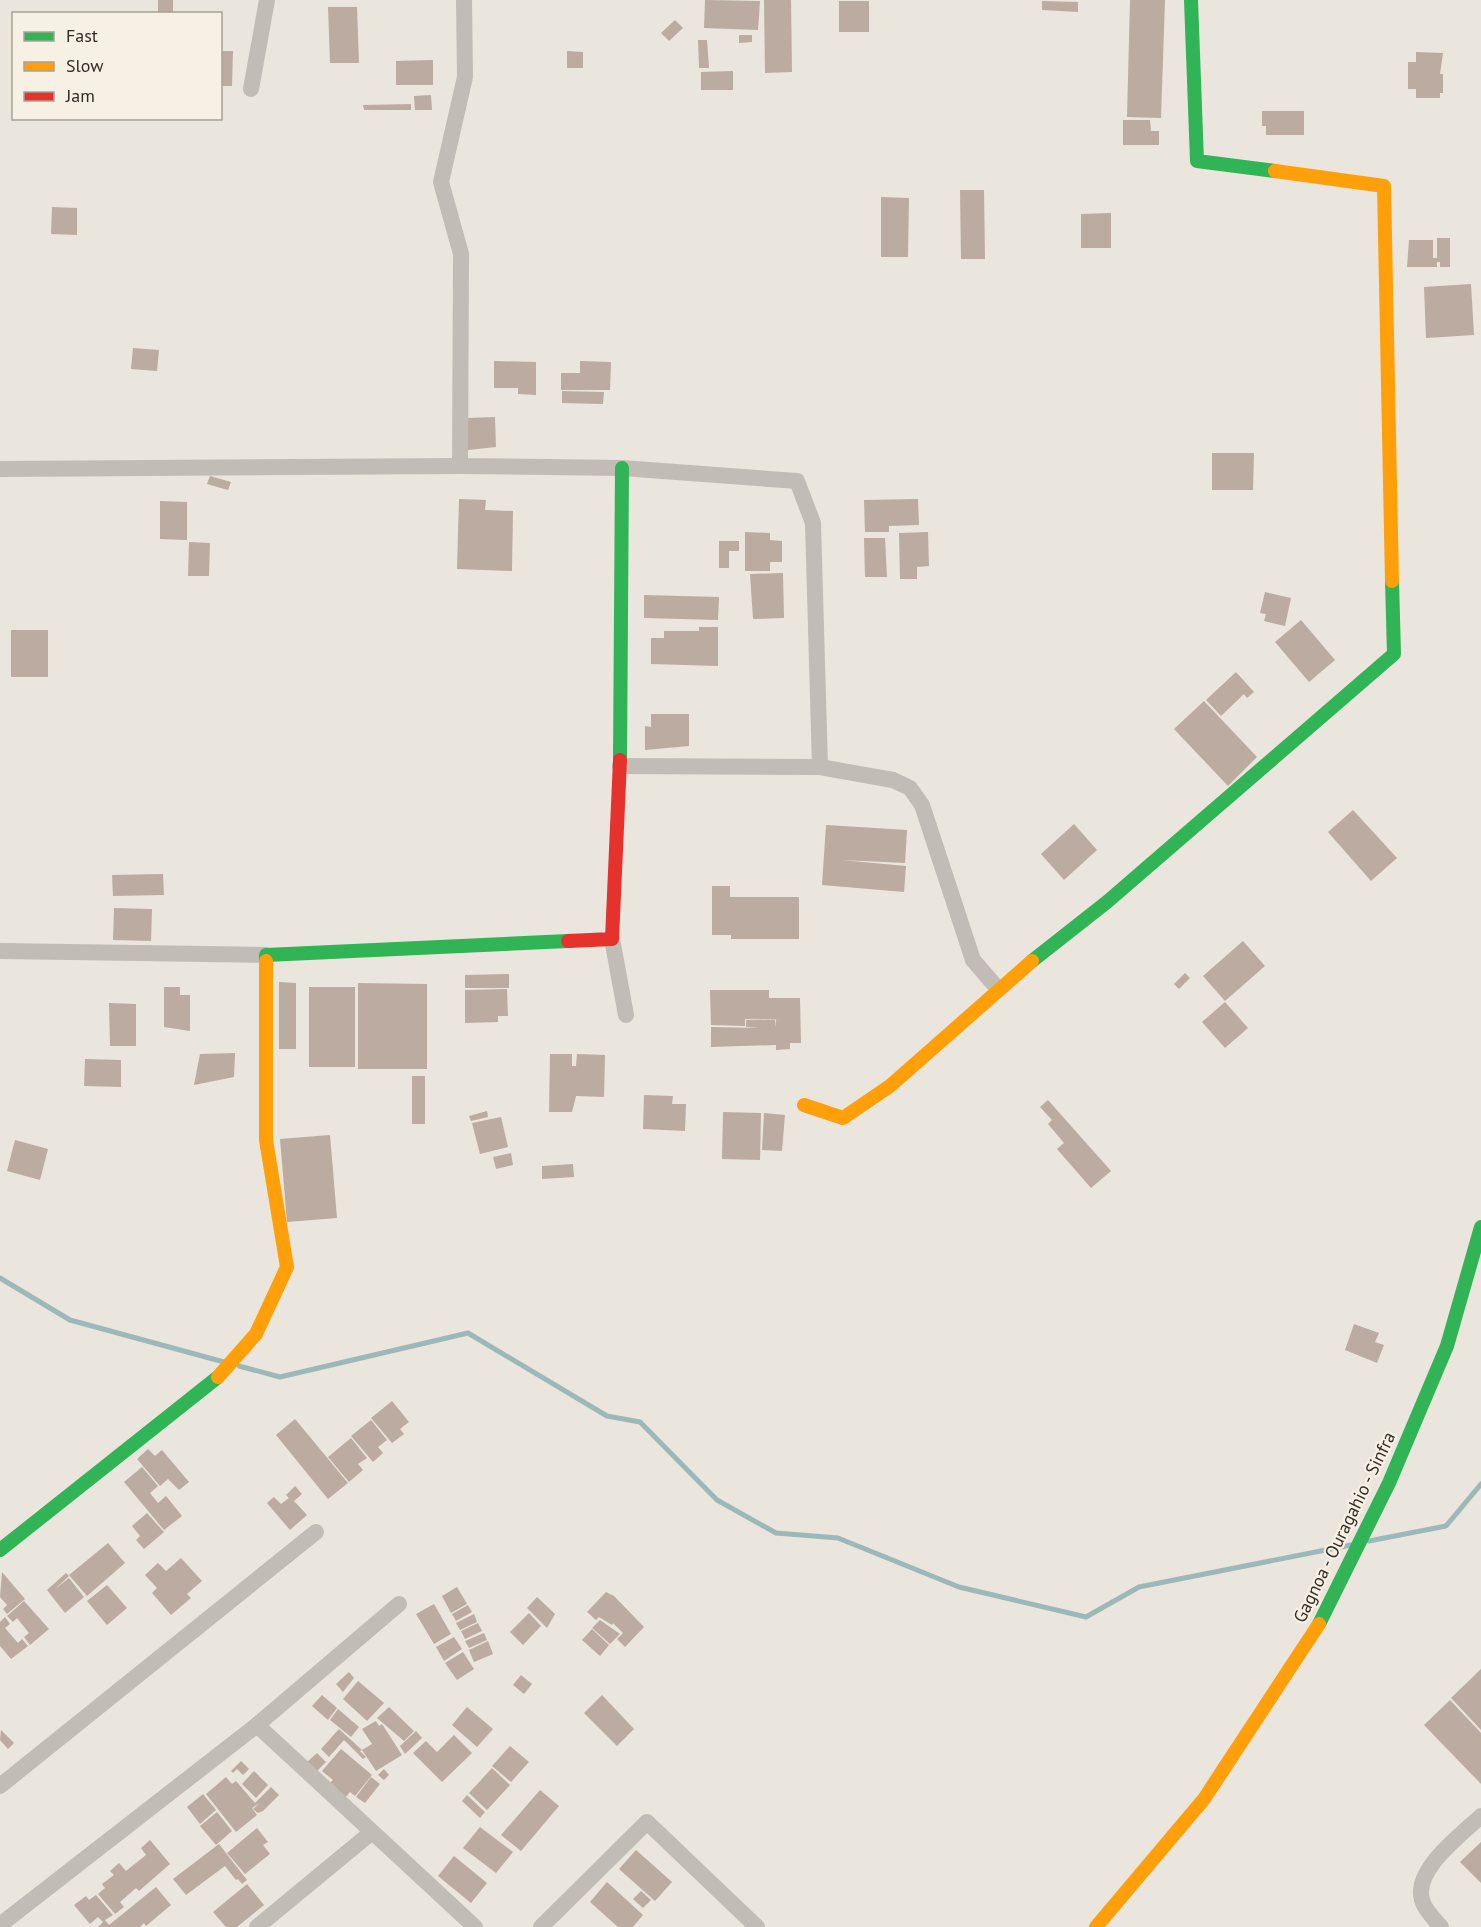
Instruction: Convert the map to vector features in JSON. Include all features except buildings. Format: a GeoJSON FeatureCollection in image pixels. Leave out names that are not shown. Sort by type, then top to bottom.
{"type":"FeatureCollection","features":[{"type":"Feature","properties":{"kind":"street"},"geometry":{"type":"LineString","coordinates":[[252,89],[267,0]]}},
{"type":"Feature","properties":{"kind":"street"},"geometry":{"type":"LineString","coordinates":[[460,465],[461,254],[441,182],[465,77],[464,0]]}},
{"type":"Feature","properties":{"kind":"street"},"geometry":{"type":"LineString","coordinates":[[804,1105],[843,1118],[890,1086],[998,989],[1107,902],[1267,761],[1394,654],[1384,186],[1197,161],[1191,0]]}},
{"type":"Feature","properties":{"kind":"street"},"geometry":{"type":"LineString","coordinates":[[0,469],[460,465],[622,468],[797,481],[813,522],[820,767]]}},
{"type":"Feature","properties":{"kind":"street"},"geometry":{"type":"LineString","coordinates":[[622,468],[620,766],[612,939],[626,1015]]}},
{"type":"Feature","properties":{"kind":"street"},"geometry":{"type":"LineString","coordinates":[[620,766],[820,767],[893,780],[910,788],[922,805],[973,960],[998,989]]}},
{"type":"Feature","properties":{"kind":"street"},"geometry":{"type":"LineString","coordinates":[[0,951],[266,955],[612,939]]}},
{"type":"Feature","properties":{"kind":"street"},"geometry":{"type":"LineString","coordinates":[[0,1550],[218,1378],[256,1334],[287,1267],[266,1140],[266,955]]}},
{"type":"Feature","properties":{"kind":"street","name":"Gagnoa - Ouragahio - Sinfra"},"geometry":{"type":"LineString","coordinates":[[1096,1927],[1204,1799],[1321,1621],[1389,1483],[1447,1346],[1481,1227]]}},
{"type":"Feature","properties":{"kind":"street"},"geometry":{"type":"LineString","coordinates":[[0,1786],[316,1532]]}},
{"type":"Feature","properties":{"kind":"street"},"geometry":{"type":"LineString","coordinates":[[0,1925],[257,1725],[399,1604]]}},
{"type":"Feature","properties":{"kind":"street"},"geometry":{"type":"LineString","coordinates":[[257,1725],[475,1927]]}},
{"type":"Feature","properties":{"kind":"street"},"geometry":{"type":"LineString","coordinates":[[1441,1927],[1422,1900],[1422,1878],[1437,1857],[1481,1816]]}},
{"type":"Feature","properties":{"kind":"street"},"geometry":{"type":"LineString","coordinates":[[542,1927],[646,1822],[757,1927]]}},
{"type":"Feature","properties":{"kind":"street"},"geometry":{"type":"LineString","coordinates":[[257,1927],[372,1832]]}},
{"type":"Feature","properties":{"kind":"waterway"},"geometry":{"type":"LineString","coordinates":[[0,1278],[70,1320],[224,1362]]}},
{"type":"Feature","properties":{"kind":"waterway"},"geometry":{"type":"LineString","coordinates":[[239,1366],[280,1377],[468,1333],[607,1416],[640,1422],[717,1500],[776,1533],[838,1538],[959,1587],[1086,1617],[1139,1587],[1351,1545]]}},
{"type":"Feature","properties":{"kind":"waterway"},"geometry":{"type":"LineString","coordinates":[[1369,1541],[1446,1526],[1481,1484]]}},
{"type":"Feature","properties":{"kind":"traffic: fast"},"geometry":{"type":"LineString","coordinates":[[1191,0],[1197,161],[1275,171]]}},
{"type":"Feature","properties":{"kind":"traffic: fast"},"geometry":{"type":"LineString","coordinates":[[620,760],[622,468]]}},
{"type":"Feature","properties":{"kind":"traffic: fast"},"geometry":{"type":"LineString","coordinates":[[1032,961],[1107,902],[1394,654],[1392,581]]}},
{"type":"Feature","properties":{"kind":"traffic: fast"},"geometry":{"type":"LineString","coordinates":[[266,961],[266,955],[568,941]]}},
{"type":"Feature","properties":{"kind":"traffic: fast"},"geometry":{"type":"LineString","coordinates":[[1319,1624],[1389,1483],[1447,1346],[1481,1227]]}},
{"type":"Feature","properties":{"kind":"traffic: fast"},"geometry":{"type":"LineString","coordinates":[[0,1550],[218,1377]]}},
{"type":"Feature","properties":{"kind":"traffic: slow"},"geometry":{"type":"LineString","coordinates":[[1275,171],[1384,186],[1392,581]]}},
{"type":"Feature","properties":{"kind":"traffic: slow"},"geometry":{"type":"LineString","coordinates":[[218,1377],[256,1334],[287,1267],[266,1140],[266,961]]}},
{"type":"Feature","properties":{"kind":"traffic: slow"},"geometry":{"type":"LineString","coordinates":[[804,1105],[843,1118],[890,1086],[1032,961]]}},
{"type":"Feature","properties":{"kind":"traffic: slow"},"geometry":{"type":"LineString","coordinates":[[1096,1927],[1204,1799],[1319,1624]]}},
{"type":"Feature","properties":{"kind":"traffic: jam"},"geometry":{"type":"LineString","coordinates":[[568,941],[612,939],[620,760]]}}]}
